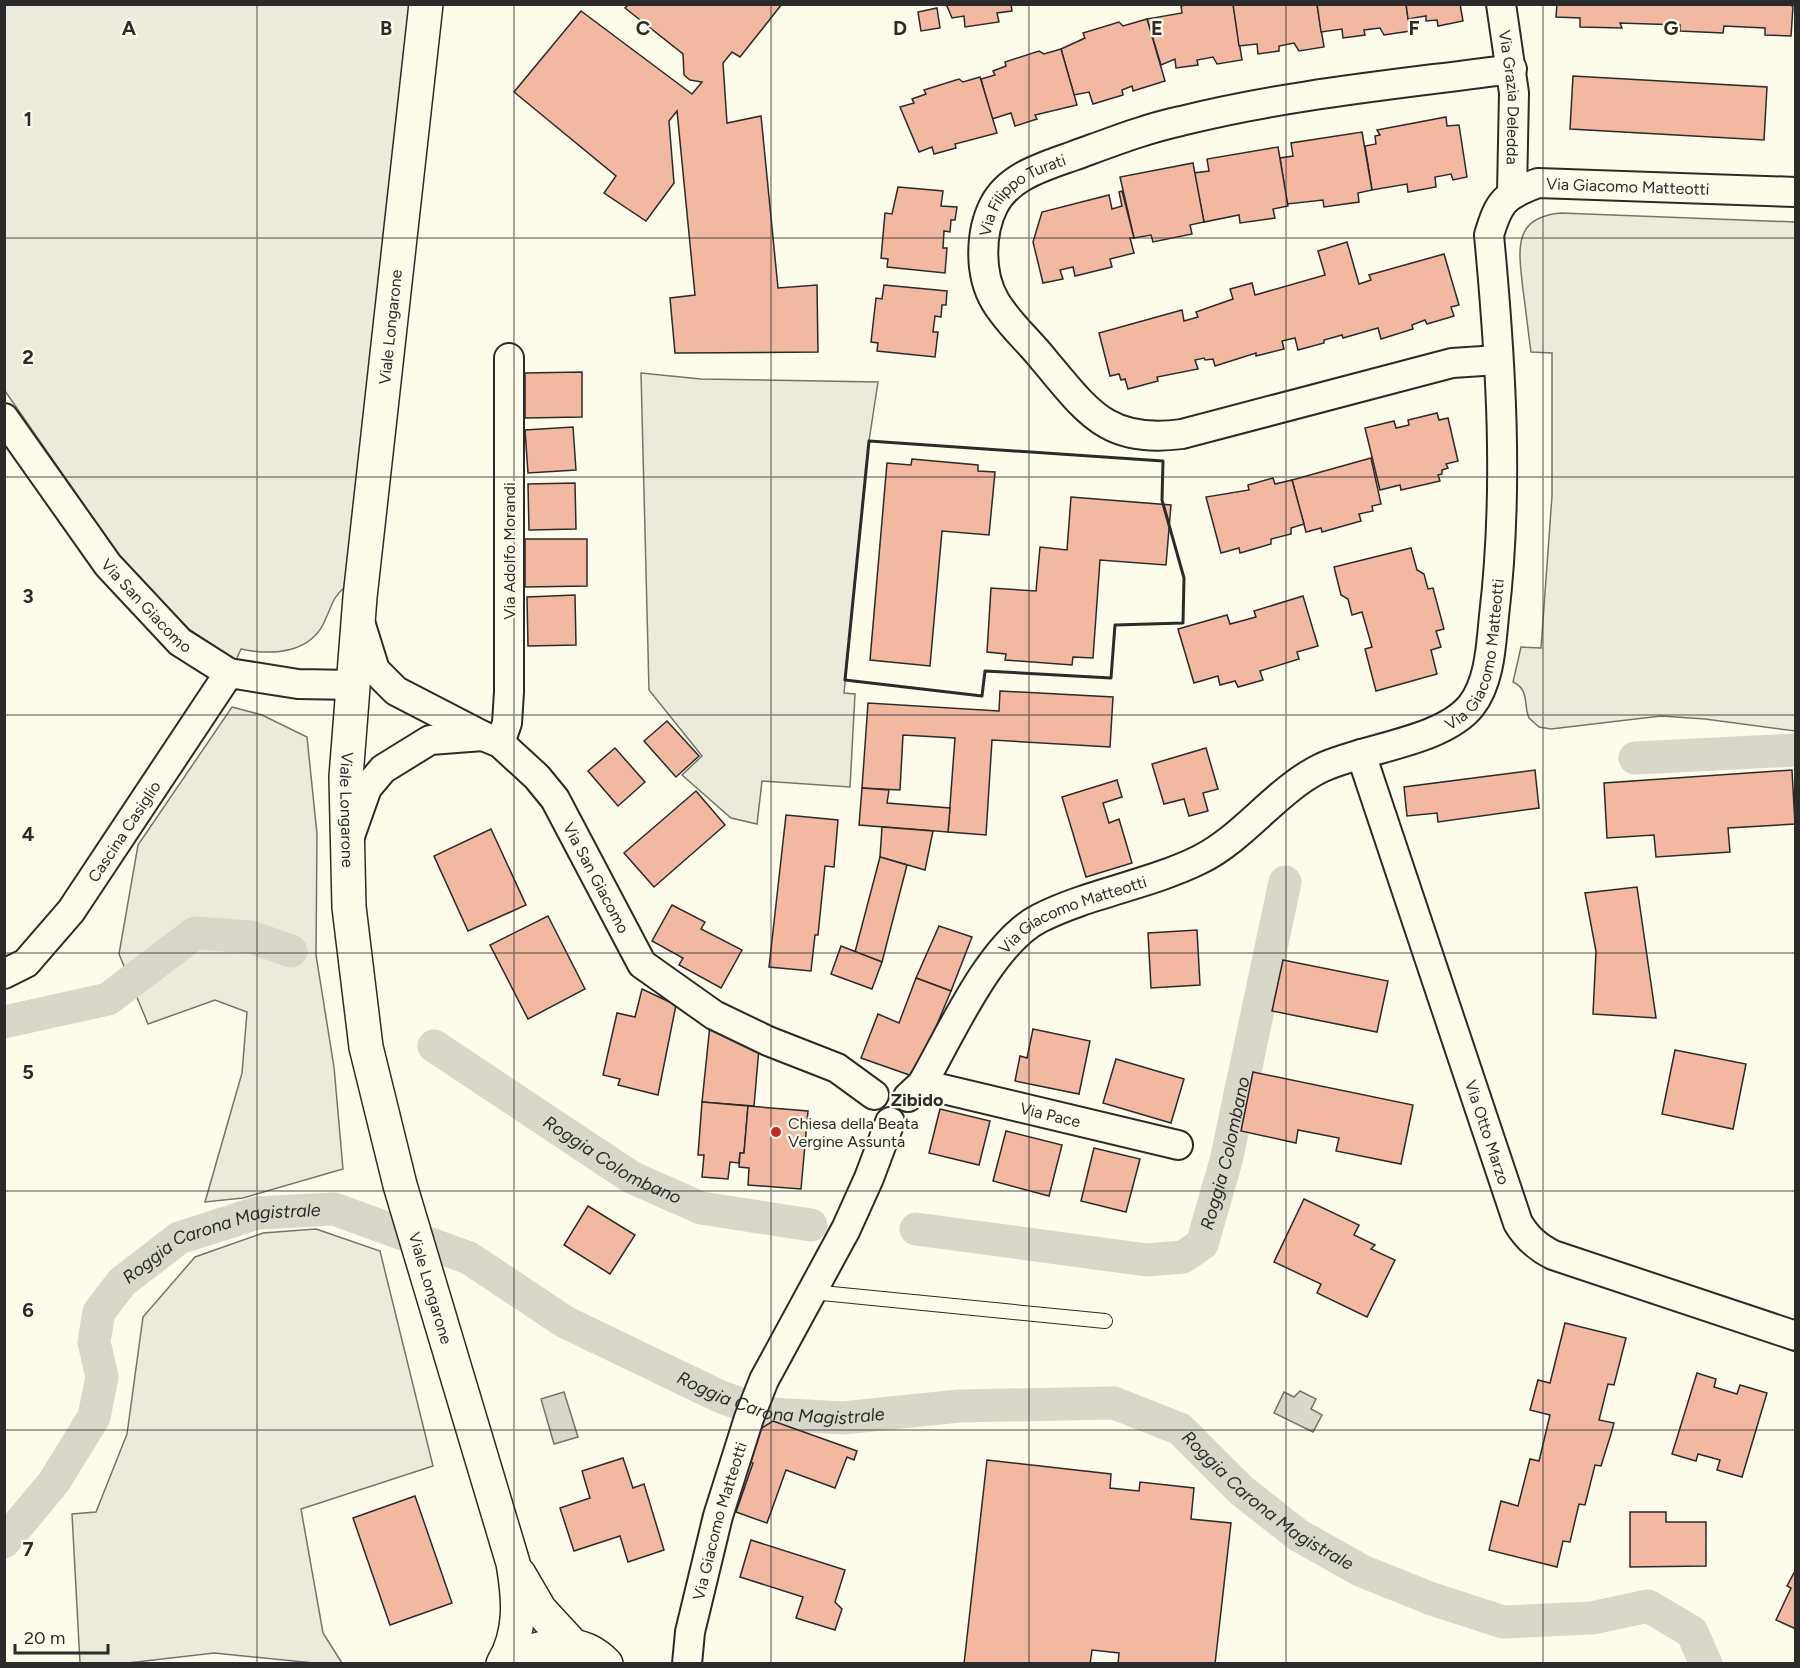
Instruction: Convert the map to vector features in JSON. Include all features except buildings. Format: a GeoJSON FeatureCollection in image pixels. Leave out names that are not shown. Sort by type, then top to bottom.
{"type":"FeatureCollection","features":[{"type":"Feature","properties":{"kind":"main road","name":"Viale Longarone"},"geometry":{"type":"LineString","coordinates":[[426,4],[360,622],[346,777],[349,907],[366,1047],[400,1185],[513,1563],[519,1601],[518,1616],[512,1648],[503,1664]]}},
{"type":"Feature","properties":{"kind":"main road","name":"Viale Longarone"},"geometry":{"type":"LineString","coordinates":[[513,1563],[540,1610],[574,1647]]}},
{"type":"Feature","properties":{"kind":"main road"},"geometry":{"type":"LineString","coordinates":[[508,1664],[536,1648],[552,1645],[574,1647],[610,1663]]}},
{"type":"Feature","properties":{"kind":"street","name":"Via Grazia Deledda"},"geometry":{"type":"LineString","coordinates":[[1501,4],[1512,69],[1512,192]]}},
{"type":"Feature","properties":{"kind":"street","name":"Via Filippo Turati"},"geometry":{"type":"LineString","coordinates":[[1498,360],[1442,365],[1182,434],[1152,438],[1127,434],[1104,424],[1082,405],[995,301],[986,276],[984,247],[987,223],[995,202],[1011,184],[1035,170],[1125,137],[1231,110],[1512,69]]}},
{"type":"Feature","properties":{"kind":"street","name":"Via Giacomo Matteotti"},"geometry":{"type":"LineString","coordinates":[[916,1090],[1000,952],[1018,933],[1038,919],[1071,905],[1201,860],[1320,769],[1435,732],[1472,705],[1487,669],[1498,587],[1504,454],[1489,236],[1495,216],[1512,192],[1538,183],[1796,192]]}},
{"type":"Feature","properties":{"kind":"street","name":"Via Adolfo Morandi"},"geometry":{"type":"LineString","coordinates":[[492,739],[507,723],[509,358]]}},
{"type":"Feature","properties":{"kind":"street","name":"Via San Giacomo"},"geometry":{"type":"LineString","coordinates":[[4,418],[108,565],[180,642],[200,657],[229,673],[298,684],[354,685]]}},
{"type":"Feature","properties":{"kind":"street","name":"Via San Giacomo"},"geometry":{"type":"LineString","coordinates":[[360,622],[375,670],[396,691],[492,739],[537,777],[555,799],[642,964],[714,1015],[768,1041],[837,1068],[874,1095]]}},
{"type":"Feature","properties":{"kind":"street","name":"Cascina Casiglio"},"geometry":{"type":"LineString","coordinates":[[4,974],[26,963],[71,911],[229,673]]}},
{"type":"Feature","properties":{"kind":"street"},"geometry":{"type":"LineString","coordinates":[[347,843],[368,788],[383,768],[430,740],[492,739]]}},
{"type":"Feature","properties":{"kind":"street","name":"Via Otto Marzo"},"geometry":{"type":"LineString","coordinates":[[1361,754],[1518,1223],[1525,1235],[1541,1250],[1553,1255],[1796,1336]]}},
{"type":"Feature","properties":{"kind":"street"},"geometry":{"type":"LineString","coordinates":[[895,1085],[916,1090],[904,1117],[890,1122],[884,1121],[874,1113],[871,1101],[882,1086],[895,1085]]}},
{"type":"Feature","properties":{"kind":"street","name":"Via Pace"},"geometry":{"type":"LineString","coordinates":[[916,1090],[1178,1145]]}},
{"type":"Feature","properties":{"kind":"street","name":"Via Giacomo Matteotti"},"geometry":{"type":"LineString","coordinates":[[687,1664],[690,1632],[718,1516],[749,1418],[764,1380],[813,1292],[860,1198],[890,1122]]}},
{"type":"Feature","properties":{"kind":"lane"},"geometry":{"type":"LineString","coordinates":[[813,1292],[1106,1321]]}},
{"type":"Feature","properties":{"kind":"shaded area"},"geometry":{"type":"Polygon","coordinates":[[[4,5],[409,5],[345,587],[335,598],[320,630],[302,645],[291,649],[266,652],[241,649],[236,660],[190,630],[169,611],[119,555],[5,391],[4,5]]]}},
{"type":"Feature","properties":{"kind":"shaded area"},"geometry":{"type":"Polygon","coordinates":[[[1561,213],[1795,222],[1795,731],[1705,719],[1661,716],[1551,729],[1539,727],[1529,718],[1524,693],[1513,682],[1521,647],[1541,648],[1552,496],[1552,353],[1531,352],[1520,250],[1526,229],[1533,221],[1561,213]]]}},
{"type":"Feature","properties":{"kind":"shaded area"},"geometry":{"type":"Polygon","coordinates":[[[641,373],[701,379],[878,382],[869,441],[844,693],[855,694],[850,787],[762,781],[757,824],[731,818],[682,775],[702,756],[649,690],[641,373]]]}},
{"type":"Feature","properties":{"kind":"shaded area"},"geometry":{"type":"Polygon","coordinates":[[[232,707],[262,715],[307,737],[317,834],[316,955],[334,1067],[343,1169],[243,1198],[205,1202],[242,1073],[247,1012],[215,1000],[148,1024],[119,954],[138,845],[232,707]]]}},
{"type":"Feature","properties":{"kind":"shaded area"},"geometry":{"type":"Polygon","coordinates":[[[316,1229],[380,1251],[433,1466],[301,1509],[323,1633],[342,1663],[314,1663],[214,1653],[128,1663],[80,1663],[72,1514],[96,1512],[127,1434],[143,1317],[195,1257],[263,1233],[316,1229]]]}},
{"type":"Feature","properties":{"kind":"shaded area"},"geometry":{"type":"Polygon","coordinates":[[[1300,1391],[1316,1399],[1311,1409],[1322,1415],[1313,1432],[1274,1413],[1284,1392],[1294,1397],[1300,1391]]]}},
{"type":"Feature","properties":{"kind":"shaded area"},"geometry":{"type":"Polygon","coordinates":[[[564,1392],[578,1437],[554,1444],[541,1399],[564,1392]]]}},
{"type":"Feature","properties":{"kind":"waterway","name":"Roggia Colombano"},"geometry":{"type":"LineString","coordinates":[[1635,758],[1796,750]]}},
{"type":"Feature","properties":{"kind":"waterway","name":"Roggia Colombano"},"geometry":{"type":"LineString","coordinates":[[916,1229],[1147,1260],[1183,1257],[1202,1244],[1226,1161],[1285,882]]}},
{"type":"Feature","properties":{"kind":"waterway","name":"Roggia Colombano"},"geometry":{"type":"LineString","coordinates":[[4,1022],[108,999],[195,933],[251,937],[291,951]]}},
{"type":"Feature","properties":{"kind":"waterway","name":"Roggia Colombano"},"geometry":{"type":"LineString","coordinates":[[434,1046],[631,1177],[701,1208],[811,1225]]}},
{"type":"Feature","properties":{"kind":"waterway","name":"Roggia Carona Magistrale"},"geometry":{"type":"LineString","coordinates":[[4,1542],[54,1482],[94,1417],[102,1377],[94,1342],[99,1312],[122,1282],[179,1238],[257,1213],[334,1209],[469,1258],[565,1322],[721,1397],[770,1414],[843,1418],[959,1406],[1114,1403],[1180,1429],[1242,1491],[1298,1535],[1362,1571],[1432,1599],[1503,1622],[1592,1618],[1648,1606],[1692,1632],[1706,1664]]}},
{"type":"Feature","properties":{"kind":"wall"},"geometry":{"type":"LineString","coordinates":[[869,441],[1163,461],[1162,500],[1184,578],[1183,623],[1115,625],[1111,678],[985,671],[982,696],[845,680],[869,441]]}},
{"type":"Feature","properties":{"kind":"place","name":"Chiesa della Beata Vergine Assunta"},"geometry":{"type":"Point","coordinates":[776,1132]}},
{"type":"Feature","properties":{"kind":"district","name":"Zibido"},"geometry":{"type":"Point","coordinates":[917,1100]}}]}
